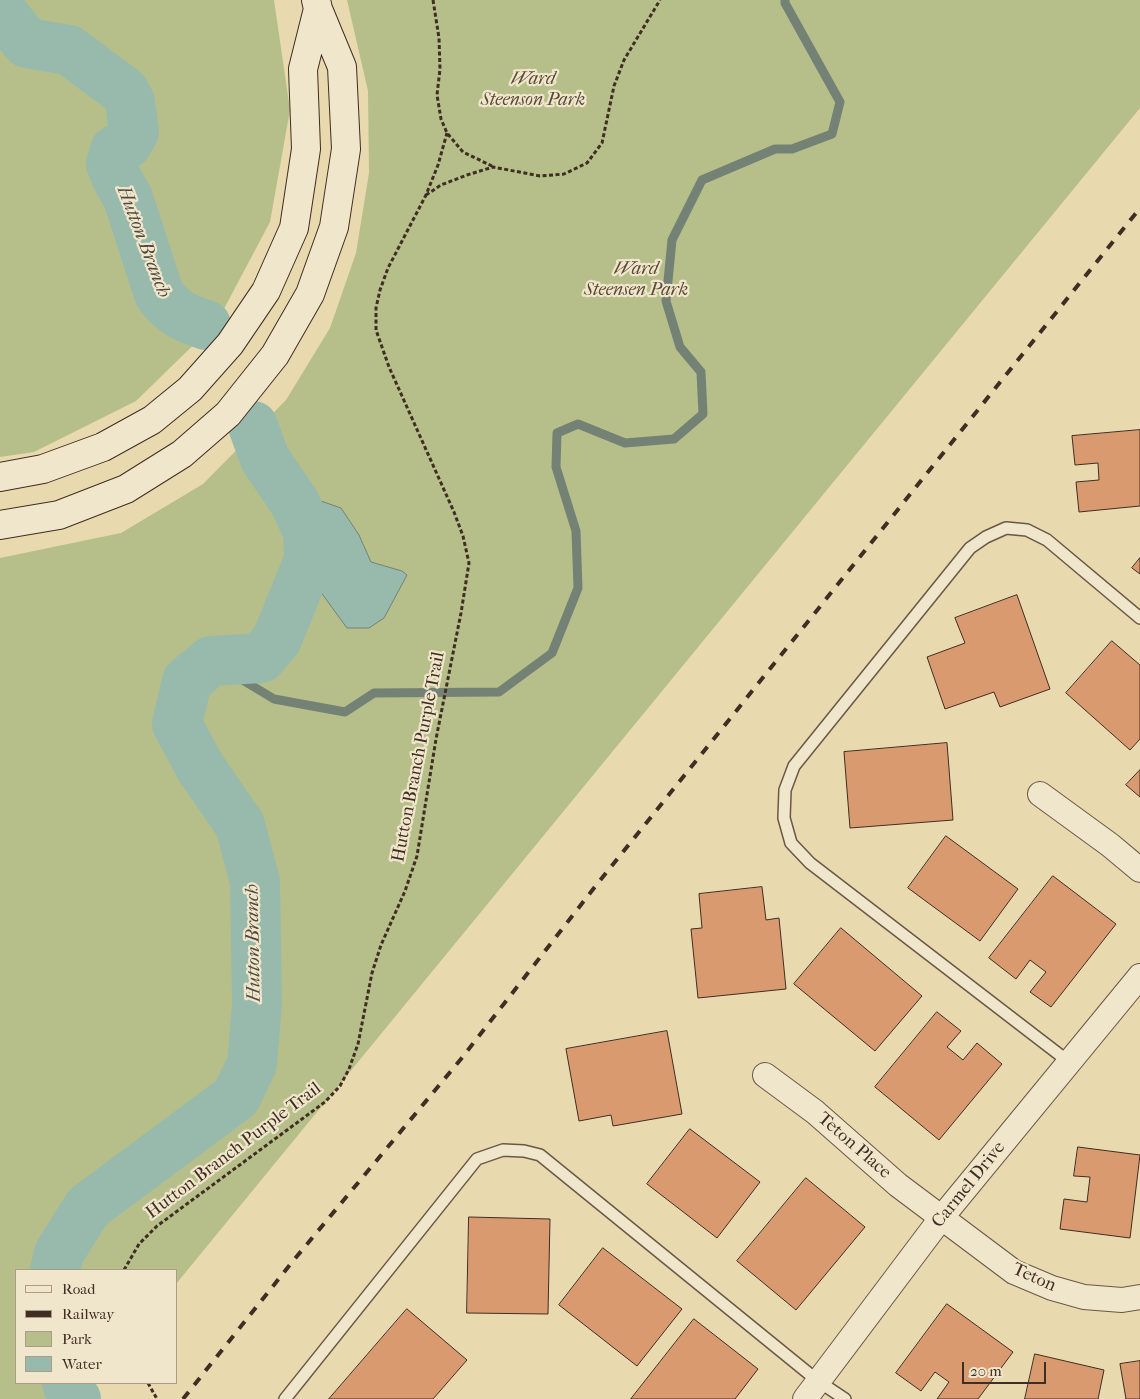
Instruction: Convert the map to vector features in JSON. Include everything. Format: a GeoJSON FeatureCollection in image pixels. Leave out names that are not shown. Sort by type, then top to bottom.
{"type":"FeatureCollection","features":[{"type":"Feature","properties":{"kind":"street"},"geometry":{"type":"LineString","coordinates":[[0,477],[43,469],[104,447],[152,420],[190,389],[230,344],[266,291],[294,228],[306,149],[304,70],[317,5]]}},
{"type":"Feature","properties":{"kind":"street"},"geometry":{"type":"LineString","coordinates":[[0,525],[59,515],[126,490],[182,454],[228,414],[275,354],[310,294],[334,227],[346,149],[342,68],[317,5]]}},
{"type":"Feature","properties":{"kind":"street"},"geometry":{"type":"LineString","coordinates":[[1040,794],[1110,845],[1140,870]]}},
{"type":"Feature","properties":{"kind":"street","name":"Carmel Drive"},"geometry":{"type":"LineString","coordinates":[[812,1390],[942,1217],[1069,1062],[1136,988]]}},
{"type":"Feature","properties":{"kind":"street","name":"Teton Place"},"geometry":{"type":"LineString","coordinates":[[765,1075],[815,1112],[898,1184],[942,1217]]}},
{"type":"Feature","properties":{"kind":"street","name":"Teton"},"geometry":{"type":"LineString","coordinates":[[942,1217],[1014,1272],[1052,1288],[1084,1297],[1122,1300],[1140,1297]]}},
{"type":"Feature","properties":{"kind":"lane"},"geometry":{"type":"LineString","coordinates":[[1069,1062],[810,863],[791,843],[784,818],[785,790],[794,766],[970,548],[986,537],[1006,528],[1027,530],[1047,540],[1140,618]]}},
{"type":"Feature","properties":{"kind":"lane"},"geometry":{"type":"LineString","coordinates":[[285,1399],[477,1159],[503,1150],[540,1155],[812,1390],[845,1399]]}},
{"type":"Feature","properties":{"kind":"path"},"geometry":{"type":"LineString","coordinates":[[433,0],[439,38],[440,68],[437,95],[440,119],[447,132],[463,152],[493,167],[540,176],[564,174],[587,163],[602,143],[614,86],[624,60],[660,0]]}},
{"type":"Feature","properties":{"kind":"path","name":"Hutton Branch Purple Trail"},"geometry":{"type":"LineString","coordinates":[[125,1269],[139,1244],[156,1226],[325,1102],[340,1086],[349,1069],[358,1044],[372,973],[381,945],[405,891],[417,856],[436,739],[469,563],[463,536],[454,512],[389,367],[376,330],[376,308],[388,268],[426,195],[438,165],[447,132]]}},
{"type":"Feature","properties":{"kind":"path"},"geometry":{"type":"LineString","coordinates":[[426,195],[441,185],[467,174],[493,167]]}},
{"type":"Feature","properties":{"kind":"path"},"geometry":{"type":"LineString","coordinates":[[149,1384],[157,1399]]}},
{"type":"Feature","properties":{"kind":"green space"},"geometry":{"type":"Polygon","coordinates":[[[0,0],[274,0],[290,110],[270,222],[217,322],[136,401],[34,452],[0,457],[0,0]]]}},
{"type":"Feature","properties":{"kind":"green space","name":"Ward Steensen Park"},"geometry":{"type":"Polygon","coordinates":[[[347,0],[1140,0],[1140,108],[178,1282],[178,1269],[15,1269],[15,1384],[95,1384],[82,1399],[0,1399],[0,558],[121,533],[203,484],[286,400],[330,328],[356,253],[369,173],[368,91],[347,0]]]}},
{"type":"Feature","properties":{"kind":"water"},"geometry":{"type":"Polygon","coordinates":[[[290,464],[312,498],[341,508],[359,535],[371,562],[402,571],[407,575],[384,618],[369,628],[347,628],[320,591],[307,599],[297,622],[279,619],[277,609],[286,593],[302,550],[290,510],[268,472],[290,464]]]}},
{"type":"Feature","properties":{"kind":"building"},"geometry":{"type":"Polygon","coordinates":[[[1140,430],[1140,506],[1079,512],[1076,482],[1099,480],[1098,463],[1075,465],[1072,436],[1140,430]]]}},
{"type":"Feature","properties":{"kind":"building"},"geometry":{"type":"Polygon","coordinates":[[[1140,558],[1140,574],[1132,568],[1140,558]]]}},
{"type":"Feature","properties":{"kind":"building"},"geometry":{"type":"Polygon","coordinates":[[[1017,595],[1050,689],[1000,707],[994,692],[945,709],[927,657],[965,643],[955,618],[1017,595]]]}},
{"type":"Feature","properties":{"kind":"building"},"geometry":{"type":"Polygon","coordinates":[[[1112,641],[1140,665],[1140,739],[1130,750],[1066,693],[1112,641]]]}},
{"type":"Feature","properties":{"kind":"building"},"geometry":{"type":"Polygon","coordinates":[[[947,743],[953,820],[850,828],[844,752],[947,743]]]}},
{"type":"Feature","properties":{"kind":"building"},"geometry":{"type":"Polygon","coordinates":[[[1140,770],[1140,797],[1126,785],[1140,770]]]}},
{"type":"Feature","properties":{"kind":"building"},"geometry":{"type":"Polygon","coordinates":[[[946,836],[1018,889],[980,941],[908,888],[946,836]]]}},
{"type":"Feature","properties":{"kind":"building"},"geometry":{"type":"Polygon","coordinates":[[[1053,876],[1116,924],[1051,1007],[1030,992],[1046,972],[1030,960],[1016,979],[989,958],[1053,876]]]}},
{"type":"Feature","properties":{"kind":"building"},"geometry":{"type":"Polygon","coordinates":[[[762,887],[766,920],[779,918],[786,989],[698,998],[691,929],[702,928],[699,894],[762,887]]]}},
{"type":"Feature","properties":{"kind":"building"},"geometry":{"type":"Polygon","coordinates":[[[841,928],[922,996],[875,1051],[794,984],[841,928]]]}},
{"type":"Feature","properties":{"kind":"building"},"geometry":{"type":"Polygon","coordinates":[[[937,1012],[961,1031],[947,1047],[963,1060],[977,1043],[1002,1064],[939,1140],[875,1087],[937,1012]]]}},
{"type":"Feature","properties":{"kind":"building"},"geometry":{"type":"Polygon","coordinates":[[[667,1031],[682,1114],[613,1126],[611,1115],[579,1121],[566,1049],[667,1031]]]}},
{"type":"Feature","properties":{"kind":"building"},"geometry":{"type":"Polygon","coordinates":[[[690,1129],[760,1182],[717,1238],[647,1184],[690,1129]]]}},
{"type":"Feature","properties":{"kind":"building"},"geometry":{"type":"Polygon","coordinates":[[[1078,1147],[1140,1155],[1130,1238],[1060,1229],[1064,1199],[1087,1202],[1090,1177],[1074,1176],[1078,1147]]]}},
{"type":"Feature","properties":{"kind":"building"},"geometry":{"type":"Polygon","coordinates":[[[806,1178],[865,1227],[796,1310],[737,1261],[806,1178]]]}},
{"type":"Feature","properties":{"kind":"building"},"geometry":{"type":"Polygon","coordinates":[[[469,1217],[550,1219],[548,1314],[467,1313],[469,1217]]]}},
{"type":"Feature","properties":{"kind":"building"},"geometry":{"type":"Polygon","coordinates":[[[603,1248],[682,1309],[637,1366],[559,1305],[603,1248]]]}},
{"type":"Feature","properties":{"kind":"building"},"geometry":{"type":"Polygon","coordinates":[[[947,1304],[1013,1352],[978,1399],[937,1399],[949,1382],[935,1372],[921,1391],[896,1373],[947,1304]]]}},
{"type":"Feature","properties":{"kind":"building"},"geometry":{"type":"Polygon","coordinates":[[[407,1309],[467,1360],[433,1399],[329,1399],[407,1309]]]}},
{"type":"Feature","properties":{"kind":"building"},"geometry":{"type":"Polygon","coordinates":[[[694,1319],[758,1369],[735,1399],[631,1399],[694,1319]]]}},
{"type":"Feature","properties":{"kind":"building"},"geometry":{"type":"Polygon","coordinates":[[[1035,1354],[1104,1370],[1098,1399],[1025,1399],[1035,1354]]]}},
{"type":"Feature","properties":{"kind":"building"},"geometry":{"type":"Polygon","coordinates":[[[1140,1361],[1140,1399],[1126,1399],[1120,1364],[1140,1361]]]}},
{"type":"Feature","properties":{"kind":"waterway"},"geometry":{"type":"LineString","coordinates":[[211,661],[274,699],[345,712],[374,693],[499,692],[552,653],[578,588],[576,531],[556,467],[557,433],[578,424],[625,443],[674,439],[703,414],[701,372],[680,347],[666,301],[672,240],[702,180],[775,149],[792,149],[832,134],[840,102],[785,0]]}},
{"type":"Feature","properties":{"kind":"waterway","name":"Hutton Branch"},"geometry":{"type":"LineString","coordinates":[[0,10],[27,43],[69,50],[124,91],[130,102],[134,132],[127,144],[115,150],[111,164],[128,198],[159,294],[169,306],[180,314],[206,325]]}},
{"type":"Feature","properties":{"kind":"waterway","name":"Hutton Branch"},"geometry":{"type":"LineString","coordinates":[[55,1269],[59,1253],[88,1207],[236,1097],[252,1064],[257,1004],[255,882],[240,825],[200,767],[177,724],[187,681],[211,661],[261,658],[277,639],[309,560],[308,532],[295,503],[265,459],[253,426]]}},
{"type":"Feature","properties":{"kind":"waterway","name":"Hutton Branch"},"geometry":{"type":"LineString","coordinates":[[67,1384],[71,1395],[76,1399]]}},
{"type":"Feature","properties":{"kind":"railway"},"geometry":{"type":"LineString","coordinates":[[183,1399],[293,1261],[461,1059],[594,888],[1140,208]]}},
{"type":"Feature","properties":{"kind":"park label","name":"Ward Steenson Park"},"geometry":{"type":"Point","coordinates":[533,90]}}]}
